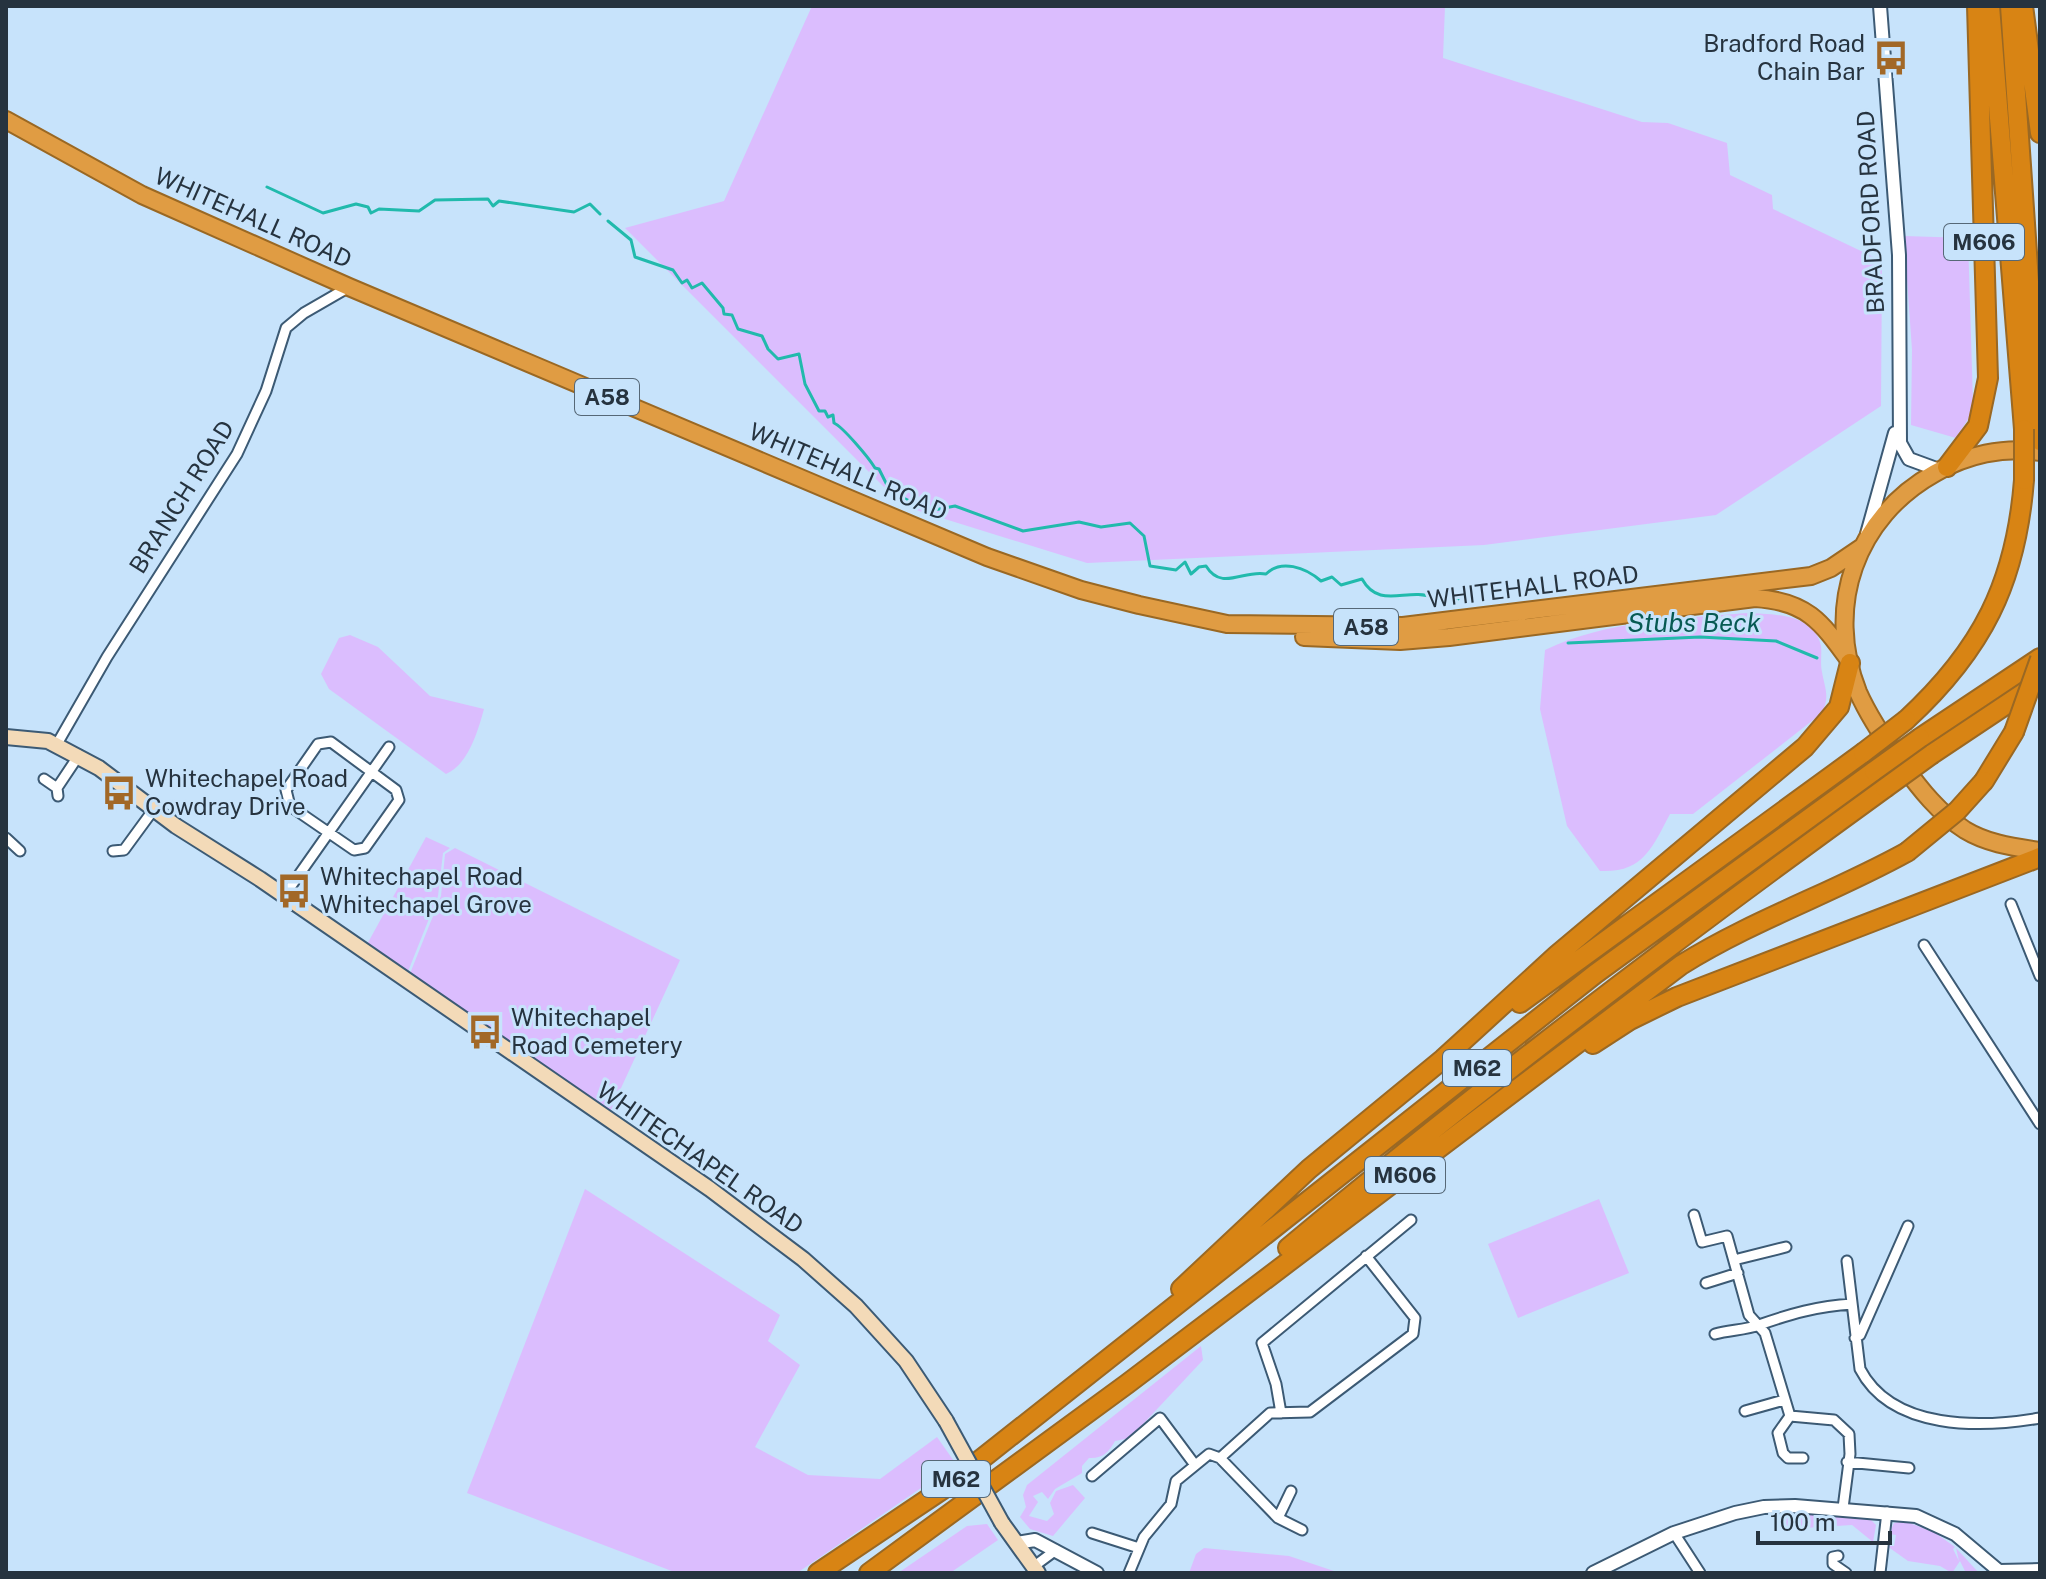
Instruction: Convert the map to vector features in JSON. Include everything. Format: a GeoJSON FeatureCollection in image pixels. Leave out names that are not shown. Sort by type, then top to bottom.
{"type":"FeatureCollection","features":[{"type":"Feature","properties":{"kind":"highway","name":"M606"},"geometry":{"type":"LineString","coordinates":[[1943,468],[1978,426],[1988,378],[1977,6]]}},
{"type":"Feature","properties":{"kind":"highway","name":"M606"},"geometry":{"type":"LineString","coordinates":[[1990,6],[2031,430],[2040,441]]}},
{"type":"Feature","properties":{"kind":"highway","name":"M606"},"geometry":{"type":"LineString","coordinates":[[1089,1377],[1309,1169],[1443,1059],[1906,720],[1948,678],[1992,613],[2013,557],[2031,430],[2010,6]]}},
{"type":"Feature","properties":{"kind":"highway"},"geometry":{"type":"LineString","coordinates":[[2023,6],[2040,133]]}},
{"type":"Feature","properties":{"kind":"highway","name":"WHITEHALL ROAD"},"geometry":{"type":"LineString","coordinates":[[6,120],[142,195],[349,287],[987,557],[1081,590],[1227,624],[1403,626],[1728,587],[1811,576],[1831,568],[1863,544]]}},
{"type":"Feature","properties":{"kind":"highway"},"geometry":{"type":"LineString","coordinates":[[2040,452],[1993,452],[1943,468],[1896,498],[1863,544],[1848,585],[1850,662],[1859,692],[1874,720],[1933,803],[1978,837],[2040,851]]}},
{"type":"Feature","properties":{"kind":"highway","name":"A58"},"geometry":{"type":"LineString","coordinates":[[1227,624],[1317,638],[1400,641],[1755,598],[1787,602],[1805,610],[1826,629],[1850,662]]}},
{"type":"Feature","properties":{"kind":"highway","name":"M606"},"geometry":{"type":"LineString","coordinates":[[1127,1384],[1609,1018],[1722,939],[1854,881],[1907,852],[1957,811],[1984,781],[2014,732],[2040,659]]}},
{"type":"Feature","properties":{"kind":"highway","name":"M62"},"geometry":{"type":"LineString","coordinates":[[818,1573],[946,1487],[1089,1377],[1595,974],[1920,738],[2040,659]]}},
{"type":"Feature","properties":{"kind":"highway"},"geometry":{"type":"LineString","coordinates":[[1443,1059],[1557,955],[1805,747],[1839,707],[1850,662]]}},
{"type":"Feature","properties":{"kind":"highway","name":"M62"},"geometry":{"type":"LineString","coordinates":[[869,1573],[1127,1384],[1426,1133],[1756,881],[1932,754],[2040,682]]}},
{"type":"Feature","properties":{"kind":"highway"},"geometry":{"type":"LineString","coordinates":[[1473,1124],[1630,1020],[1677,997],[2040,857]]}},
{"type":"Feature","properties":{"kind":"main road","name":"WHITECHAPEL ROAD"},"geometry":{"type":"LineString","coordinates":[[6,737],[57,744],[79,755],[710,1189],[803,1259],[856,1306],[906,1361],[946,1421],[1002,1523],[1035,1570]]}},
{"type":"Feature","properties":{"kind":"street","name":"BRADFORD ROAD"},"geometry":{"type":"LineString","coordinates":[[1880,6],[1899,255],[1900,443],[1905,454],[1917,464],[1943,468]]}},
{"type":"Feature","properties":{"kind":"street","name":"BRANCH ROAD"},"geometry":{"type":"LineString","coordinates":[[57,744],[107,657],[237,454],[266,391],[286,328],[304,313],[349,287]]}},
{"type":"Feature","properties":{"kind":"street","name":"BRADFORD ROAD"},"geometry":{"type":"LineString","coordinates":[[1863,544],[1900,415]]}},
{"type":"Feature","properties":{"kind":"street"},"geometry":{"type":"LineString","coordinates":[[331,742],[396,790],[399,800],[365,848],[354,850],[328,832],[290,806],[286,790],[318,744],[331,742]]}},
{"type":"Feature","properties":{"kind":"street"},"geometry":{"type":"LineString","coordinates":[[284,896],[389,747]]}},
{"type":"Feature","properties":{"kind":"street"},"geometry":{"type":"LineString","coordinates":[[44,779],[57,792],[79,755]]}},
{"type":"Feature","properties":{"kind":"street"},"geometry":{"type":"LineString","coordinates":[[113,851],[124,850],[154,809]]}},
{"type":"Feature","properties":{"kind":"street"},"geometry":{"type":"LineString","coordinates":[[6,838],[20,851]]}},
{"type":"Feature","properties":{"kind":"street"},"geometry":{"type":"LineString","coordinates":[[2011,904],[2036,955],[2040,976]]}},
{"type":"Feature","properties":{"kind":"street"},"geometry":{"type":"LineString","coordinates":[[1924,945],[2040,1124]]}},
{"type":"Feature","properties":{"kind":"street"},"geometry":{"type":"LineString","coordinates":[[1694,1215],[1702,1242],[1727,1236],[1749,1315],[1765,1333],[1790,1416]]}},
{"type":"Feature","properties":{"kind":"street"},"geometry":{"type":"LineString","coordinates":[[1281,1413],[1276,1384],[1262,1343],[1411,1220]]}},
{"type":"Feature","properties":{"kind":"street"},"geometry":{"type":"LineString","coordinates":[[1855,1338],[1860,1335],[1908,1226]]}},
{"type":"Feature","properties":{"kind":"street"},"geometry":{"type":"LineString","coordinates":[[1734,1260],[1786,1247]]}},
{"type":"Feature","properties":{"kind":"street"},"geometry":{"type":"LineString","coordinates":[[1220,1458],[1262,1417],[1310,1412],[1413,1334],[1415,1318],[1366,1256]]}},
{"type":"Feature","properties":{"kind":"street"},"geometry":{"type":"LineString","coordinates":[[1847,1261],[1855,1338],[1865,1379],[1894,1406],[1946,1421],[1978,1425],[2040,1418]]}},
{"type":"Feature","properties":{"kind":"street"},"geometry":{"type":"LineString","coordinates":[[1706,1283],[1738,1273]]}},
{"type":"Feature","properties":{"kind":"street"},"geometry":{"type":"LineString","coordinates":[[1715,1334],[1758,1326],[1769,1319],[1811,1308],[1852,1304]]}},
{"type":"Feature","properties":{"kind":"street"},"geometry":{"type":"LineString","coordinates":[[1745,1411],[1784,1400]]}},
{"type":"Feature","properties":{"kind":"street"},"geometry":{"type":"LineString","coordinates":[[1790,1416],[1778,1433],[1783,1453],[1788,1458],[1803,1458]]}},
{"type":"Feature","properties":{"kind":"street"},"geometry":{"type":"LineString","coordinates":[[1790,1416],[1834,1420],[1843,1426],[1851,1445],[1843,1508]]}},
{"type":"Feature","properties":{"kind":"street"},"geometry":{"type":"LineString","coordinates":[[1092,1476],[1160,1418],[1195,1465]]}},
{"type":"Feature","properties":{"kind":"street"},"geometry":{"type":"LineString","coordinates":[[1129,1573],[1139,1548],[1171,1504],[1176,1481],[1209,1454],[1220,1458],[1278,1518],[1302,1530]]}},
{"type":"Feature","properties":{"kind":"street"},"geometry":{"type":"LineString","coordinates":[[1847,1462],[1909,1468]]}},
{"type":"Feature","properties":{"kind":"street"},"geometry":{"type":"LineString","coordinates":[[1278,1518],[1291,1491]]}},
{"type":"Feature","properties":{"kind":"street"},"geometry":{"type":"LineString","coordinates":[[1593,1573],[1614,1569],[1674,1533],[1764,1507],[1843,1508],[1916,1516],[1955,1534],[1999,1571],[2040,1570]]}},
{"type":"Feature","properties":{"kind":"street"},"geometry":{"type":"LineString","coordinates":[[1880,1573],[1887,1512]]}},
{"type":"Feature","properties":{"kind":"street"},"geometry":{"type":"LineString","coordinates":[[1092,1533],[1139,1548]]}},
{"type":"Feature","properties":{"kind":"street"},"geometry":{"type":"LineString","coordinates":[[1674,1533],[1700,1573]]}},
{"type":"Feature","properties":{"kind":"street"},"geometry":{"type":"LineString","coordinates":[[1016,1543],[1025,1538],[1035,1540],[1097,1573]]}},
{"type":"Feature","properties":{"kind":"street"},"geometry":{"type":"LineString","coordinates":[[1035,1570],[1056,1550]]}},
{"type":"Feature","properties":{"kind":"street"},"geometry":{"type":"LineString","coordinates":[[1838,1556],[1833,1557],[1833,1564],[1846,1573]]}},
{"type":"Feature","properties":{"kind":"shaded area"},"geometry":{"type":"Polygon","coordinates":[[[812,6],[1445,6],[1443,58],[1642,122],[1668,123],[1727,143],[1730,175],[1772,195],[1773,209],[1882,261],[1881,406],[1716,515],[1484,545],[1087,563],[903,506],[625,228],[724,201],[812,6]]]}},
{"type":"Feature","properties":{"kind":"shaded area"},"geometry":{"type":"Polygon","coordinates":[[[1904,236],[1968,238],[1973,403],[1970,416],[1956,438],[1911,425],[1912,350],[1904,236]]]}},
{"type":"Feature","properties":{"kind":"shaded area"},"geometry":{"type":"Polygon","coordinates":[[[1747,613],[1792,618],[1811,627],[1817,635],[1826,692],[1822,713],[1693,814],[1670,814],[1651,848],[1636,863],[1615,871],[1600,871],[1567,826],[1540,709],[1545,650],[1593,632],[1618,627],[1747,613]]]}},
{"type":"Feature","properties":{"kind":"shaded area"},"geometry":{"type":"Polygon","coordinates":[[[350,635],[378,647],[430,696],[484,709],[471,746],[454,770],[446,774],[329,689],[321,674],[339,638],[350,635]]]}},
{"type":"Feature","properties":{"kind":"shaded area"},"geometry":{"type":"Polygon","coordinates":[[[426,837],[450,848],[443,853],[438,896],[407,974],[365,948],[426,837]]]}},
{"type":"Feature","properties":{"kind":"shaded area"},"geometry":{"type":"Polygon","coordinates":[[[455,848],[680,960],[610,1112],[409,976],[441,896],[445,854],[455,848]]]}},
{"type":"Feature","properties":{"kind":"shaded area"},"geometry":{"type":"Polygon","coordinates":[[[585,1189],[780,1315],[768,1341],[800,1365],[755,1447],[808,1475],[880,1479],[937,1437],[956,1464],[797,1573],[677,1573],[467,1493],[585,1189]]]}},
{"type":"Feature","properties":{"kind":"shaded area"},"geometry":{"type":"Polygon","coordinates":[[[1599,1199],[1629,1273],[1518,1318],[1488,1244],[1599,1199]]]}},
{"type":"Feature","properties":{"kind":"shaded area"},"geometry":{"type":"Polygon","coordinates":[[[1201,1346],[1203,1360],[1130,1438],[1115,1441],[1105,1454],[1089,1458],[1082,1466],[1082,1473],[1055,1489],[1048,1499],[1042,1492],[1033,1496],[1038,1502],[1029,1516],[1047,1521],[1054,1514],[1050,1503],[1056,1491],[1073,1485],[1085,1498],[1053,1536],[1030,1529],[1020,1517],[1026,1507],[1023,1495],[1027,1485],[1201,1346]]]}},
{"type":"Feature","properties":{"kind":"shaded area"},"geometry":{"type":"Polygon","coordinates":[[[1781,1514],[1868,1517],[1876,1525],[1873,1542],[1852,1525],[1788,1529],[1781,1514]]]}},
{"type":"Feature","properties":{"kind":"shaded area"},"geometry":{"type":"Polygon","coordinates":[[[1904,1521],[1934,1532],[1955,1547],[1953,1549],[1959,1561],[1956,1548],[1979,1573],[1966,1573],[1960,1561],[1952,1573],[1940,1566],[1908,1561],[1887,1546],[1894,1546],[1896,1535],[1889,1534],[1894,1523],[1904,1521]]]}},
{"type":"Feature","properties":{"kind":"shaded area"},"geometry":{"type":"Polygon","coordinates":[[[987,1524],[998,1540],[950,1573],[898,1573],[967,1526],[987,1524]]]}},
{"type":"Feature","properties":{"kind":"shaded area"},"geometry":{"type":"Polygon","coordinates":[[[1204,1548],[1289,1556],[1340,1573],[1189,1573],[1196,1554],[1204,1548]]]}},
{"type":"Feature","properties":{"kind":"waterway","name":"Stubs Beck"},"geometry":{"type":"LineString","coordinates":[[267,187],[323,213],[356,204],[368,207],[371,213],[379,209],[419,211],[435,200],[488,199],[493,206],[499,201],[574,212],[590,204],[600,214]]}},
{"type":"Feature","properties":{"kind":"waterway","name":"Stubs Beck"},"geometry":{"type":"LineString","coordinates":[[608,221],[631,240],[635,257],[673,270],[682,283],[687,280],[692,288],[702,283],[723,308],[724,314],[732,315],[738,329],[762,336],[768,349],[778,359],[799,354],[805,384],[819,411],[825,411],[828,417],[833,415],[834,423],[879,469],[890,491],[929,511],[955,506],[1023,531],[1079,522],[1101,527],[1130,523],[1144,536],[1150,566],[1176,570],[1185,562],[1191,574],[1199,567],[1206,566],[1212,574],[1226,579],[1266,574],[1272,569],[1286,566],[1308,572],[1321,581],[1332,577],[1341,585],[1362,579],[1369,589],[1386,596],[1414,594],[1434,598],[1448,592],[1458,599]]}},
{"type":"Feature","properties":{"kind":"waterway","name":"Stubs Beck"},"geometry":{"type":"LineString","coordinates":[[1568,643],[1700,637],[1776,641],[1817,658]]}},
{"type":"Feature","properties":{"kind":"place","name":"Bradford Road Chain Bar"},"geometry":{"type":"Point","coordinates":[1891,58]}},
{"type":"Feature","properties":{"kind":"place","name":"Whitechapel Road Cowdray Drive"},"geometry":{"type":"Point","coordinates":[119,793]}},
{"type":"Feature","properties":{"kind":"place","name":"Whitechapel Road Whitechapel Grove"},"geometry":{"type":"Point","coordinates":[294,891]}},
{"type":"Feature","properties":{"kind":"place","name":"Whitechapel Road Cemetery"},"geometry":{"type":"Point","coordinates":[485,1032]}}]}
